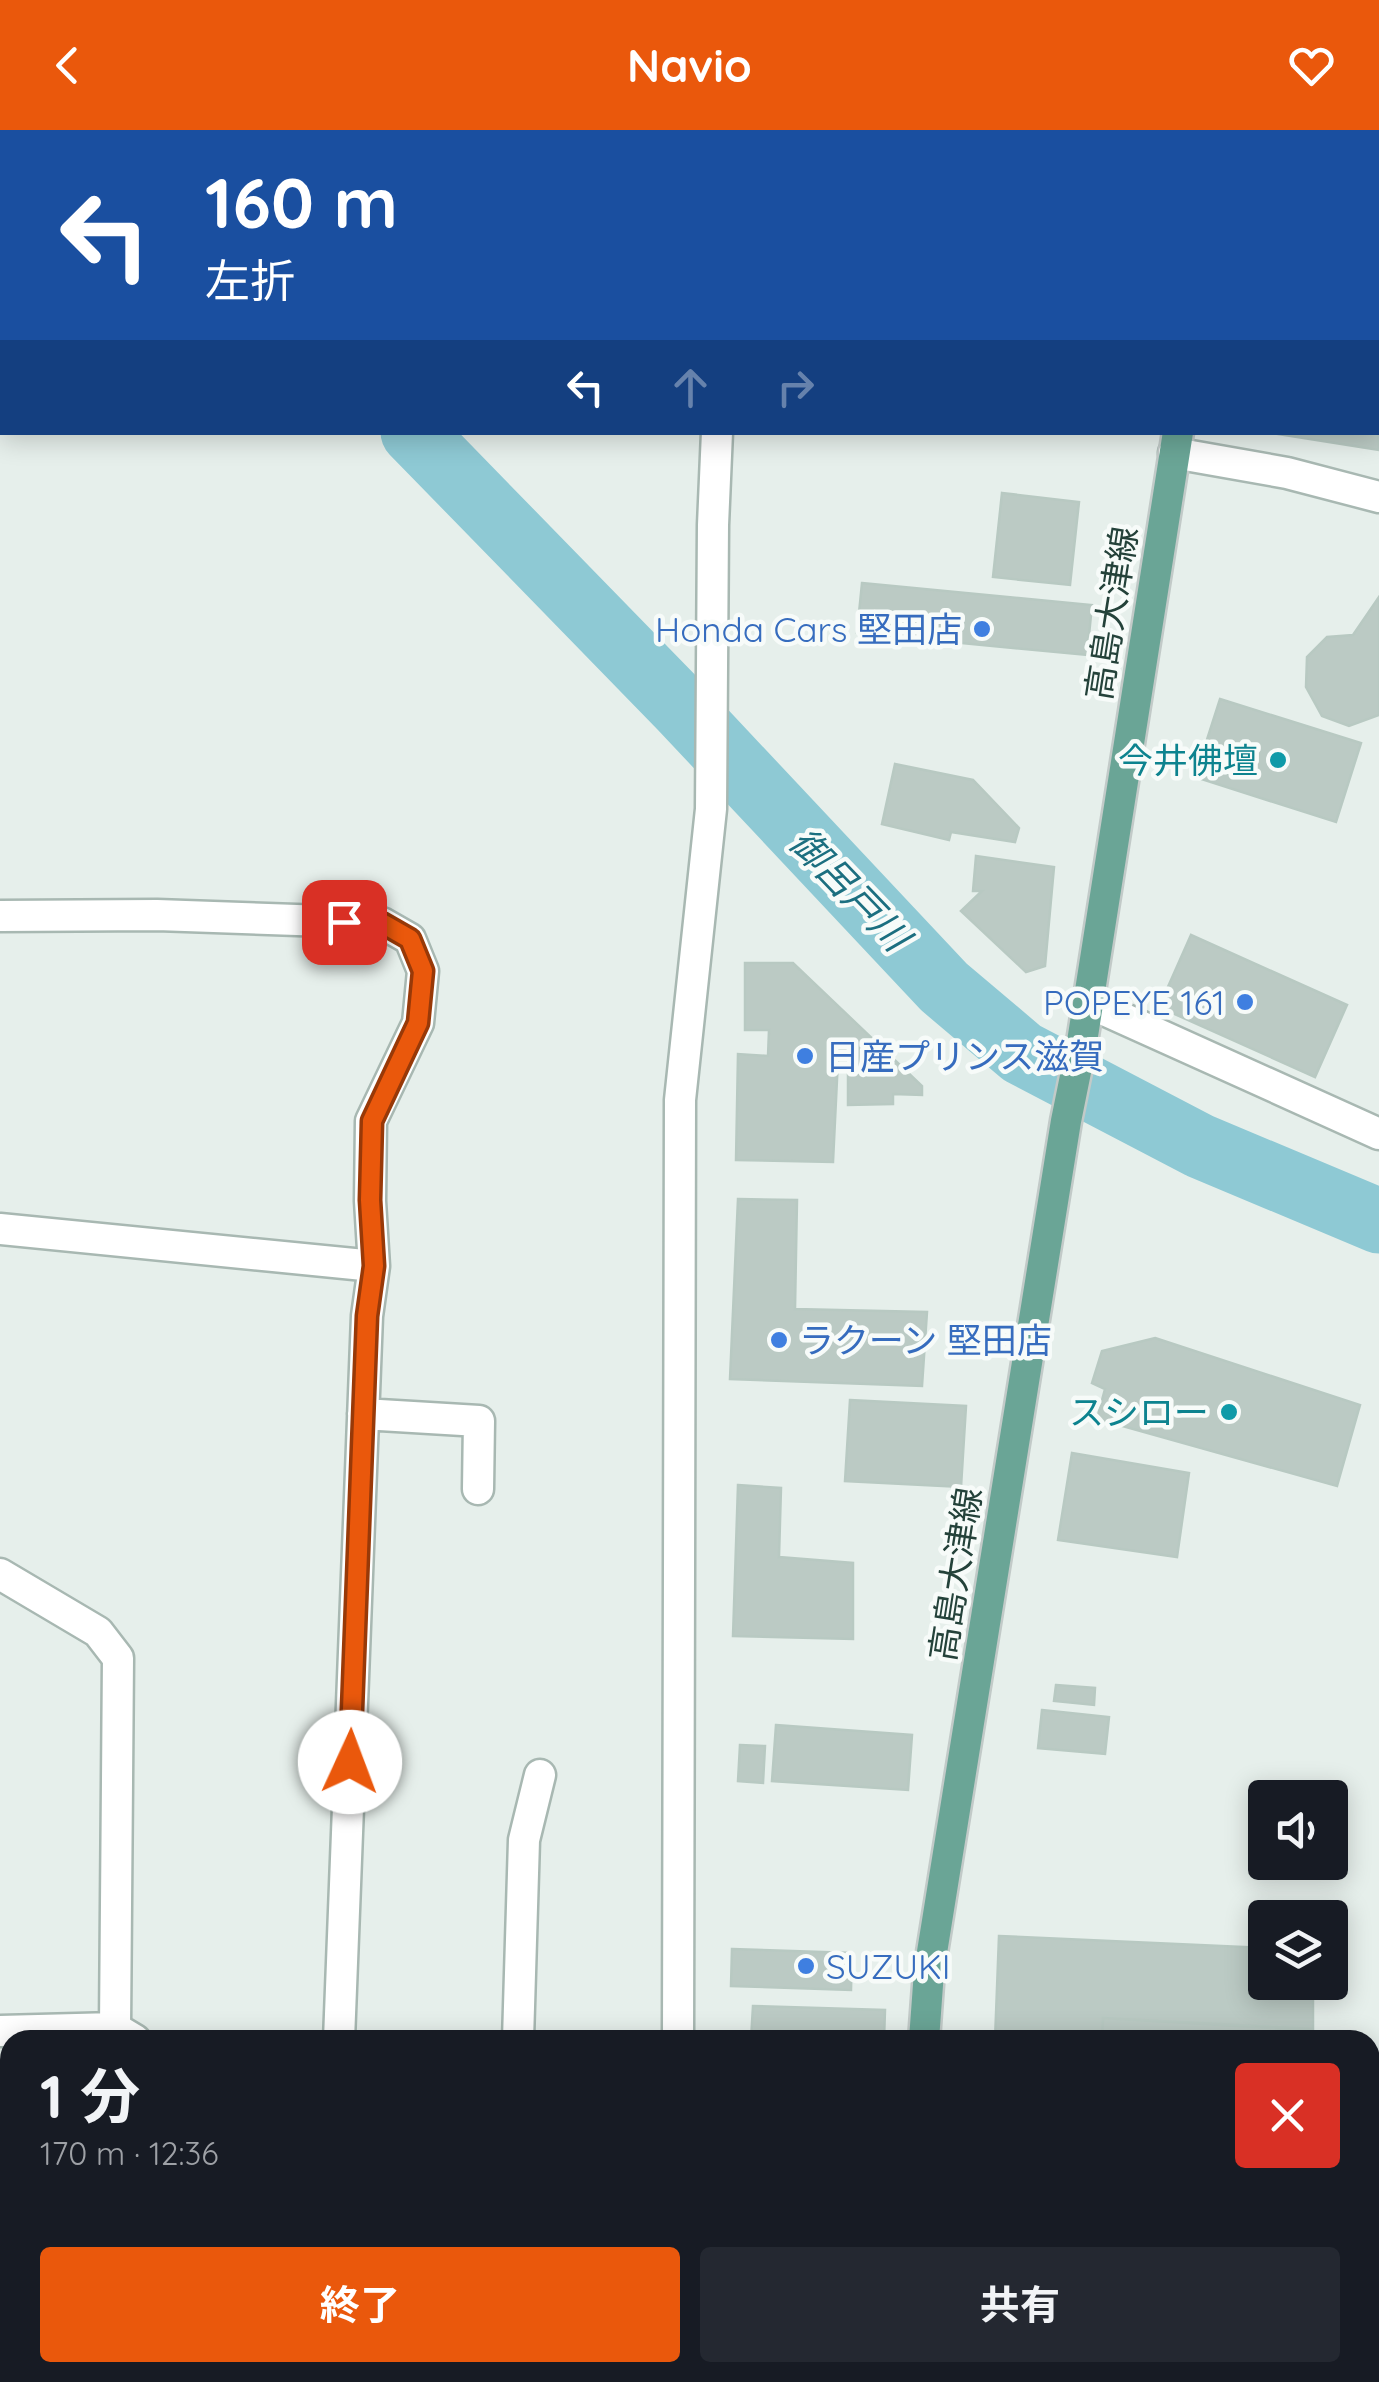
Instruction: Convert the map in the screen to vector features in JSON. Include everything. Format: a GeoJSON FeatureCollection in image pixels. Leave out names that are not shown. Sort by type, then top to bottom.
{"type":"FeatureCollection","features":[{"type":"Feature","properties":{"kind":"main road","name":"高島大津線"},"geometry":{"type":"LineString","coordinates":[[925,2030],[929,1971],[1176,443]]}},
{"type":"Feature","properties":{"kind":"street"},"geometry":{"type":"LineString","coordinates":[[678,2030],[680,1100],[711,809],[717,435]]}},
{"type":"Feature","properties":{"kind":"street"},"geometry":{"type":"LineString","coordinates":[[1176,443],[1379,497]]}},
{"type":"Feature","properties":{"kind":"street"},"geometry":{"type":"LineString","coordinates":[[0,916],[157,915],[382,923],[410,939],[423,971],[418,1023],[372,1121],[370,1200],[374,1266],[367,1316],[339,2030]]}},
{"type":"Feature","properties":{"kind":"street"},"geometry":{"type":"LineString","coordinates":[[1088,1003],[1379,1134]]}},
{"type":"Feature","properties":{"kind":"street"},"geometry":{"type":"LineString","coordinates":[[0,1229],[374,1266]]}},
{"type":"Feature","properties":{"kind":"street"},"geometry":{"type":"LineString","coordinates":[[363,1414],[478,1421],[478,1488]]}},
{"type":"Feature","properties":{"kind":"street"},"geometry":{"type":"LineString","coordinates":[[0,1574],[98,1632],[118,1658],[125,2030]]}},
{"type":"Feature","properties":{"kind":"street"},"geometry":{"type":"LineString","coordinates":[[518,2030],[524,1840],[540,1775]]}},
{"type":"Feature","properties":{"kind":"building"},"geometry":{"type":"Polygon","coordinates":[[[1284,435],[1378,435],[1379,450],[1284,435]]]}},
{"type":"Feature","properties":{"kind":"building"},"geometry":{"type":"Polygon","coordinates":[[[1002,493],[1079,502],[1070,585],[993,577],[1002,493]]]}},
{"type":"Feature","properties":{"kind":"building"},"geometry":{"type":"Polygon","coordinates":[[[862,583],[1092,605],[1087,655],[857,633],[862,583]]]}},
{"type":"Feature","properties":{"kind":"building"},"geometry":{"type":"Polygon","coordinates":[[[1379,597],[1379,715],[1349,726],[1322,716],[1306,687],[1307,657],[1327,637],[1353,635],[1379,597]]]}},
{"type":"Feature","properties":{"kind":"building","name":"今井佛壇"},"geometry":{"type":"Polygon","coordinates":[[[1220,699],[1361,743],[1336,822],[1195,777],[1220,699]]]}},
{"type":"Feature","properties":{"kind":"building"},"geometry":{"type":"Polygon","coordinates":[[[895,764],[973,780],[1019,828],[1015,842],[951,832],[949,840],[882,824],[895,764]]]}},
{"type":"Feature","properties":{"kind":"building"},"geometry":{"type":"Polygon","coordinates":[[[976,856],[1054,867],[1045,966],[1026,972],[961,911],[982,891],[973,891],[976,856]]]}},
{"type":"Feature","properties":{"kind":"building"},"geometry":{"type":"Polygon","coordinates":[[[1191,935],[1347,1005],[1315,1077],[1159,1007],[1191,935]]]}},
{"type":"Feature","properties":{"kind":"building"},"geometry":{"type":"Polygon","coordinates":[[[745,963],[793,963],[922,1086],[922,1095],[893,1094],[893,1104],[848,1105],[848,1060],[838,1059],[833,1162],[736,1160],[738,1054],[768,1056],[769,1030],[745,1030],[745,963]]]}},
{"type":"Feature","properties":{"kind":"building"},"geometry":{"type":"Polygon","coordinates":[[[738,1199],[797,1200],[795,1309],[927,1312],[922,1386],[730,1379],[738,1199]]]}},
{"type":"Feature","properties":{"kind":"building","name":"スシロー"},"geometry":{"type":"Polygon","coordinates":[[[1155,1338],[1360,1405],[1337,1486],[1097,1419],[1105,1389],[1092,1383],[1102,1351],[1155,1338]]]}},
{"type":"Feature","properties":{"kind":"building"},"geometry":{"type":"Polygon","coordinates":[[[850,1400],[966,1406],[961,1487],[845,1481],[850,1400]]]}},
{"type":"Feature","properties":{"kind":"building"},"geometry":{"type":"Polygon","coordinates":[[[1072,1453],[1189,1473],[1177,1557],[1058,1540],[1072,1453]]]}},
{"type":"Feature","properties":{"kind":"building"},"geometry":{"type":"Polygon","coordinates":[[[738,1485],[781,1488],[779,1557],[853,1563],[853,1639],[733,1636],[738,1485]]]}},
{"type":"Feature","properties":{"kind":"building"},"geometry":{"type":"Polygon","coordinates":[[[1056,1685],[1095,1688],[1094,1705],[1054,1701],[1056,1685]]]}},
{"type":"Feature","properties":{"kind":"building"},"geometry":{"type":"Polygon","coordinates":[[[1042,1710],[1109,1717],[1105,1754],[1038,1748],[1042,1710]]]}},
{"type":"Feature","properties":{"kind":"building"},"geometry":{"type":"Polygon","coordinates":[[[776,1725],[912,1735],[908,1790],[772,1781],[776,1725]]]}},
{"type":"Feature","properties":{"kind":"building"},"geometry":{"type":"Polygon","coordinates":[[[740,1745],[765,1746],[763,1783],[738,1781],[740,1745]]]}},
{"type":"Feature","properties":{"kind":"building"},"geometry":{"type":"Polygon","coordinates":[[[999,1936],[1248,1947],[1248,2000],[1313,2000],[1313,2029],[1103,2018],[1102,2030],[995,2030],[999,1936]]]}},
{"type":"Feature","properties":{"kind":"building"},"geometry":{"type":"Polygon","coordinates":[[[732,1949],[852,1953],[851,1990],[731,1986],[732,1949]]]}},
{"type":"Feature","properties":{"kind":"building"},"geometry":{"type":"Polygon","coordinates":[[[753,2006],[885,2010],[884,2030],[752,2030],[753,2006]]]}},
{"type":"Feature","properties":{"kind":"building"},"geometry":{"type":"Polygon","coordinates":[[[1103,2018],[1305,2030],[1102,2030],[1103,2018]]]}},
{"type":"Feature","properties":{"kind":"waterway","name":"御呂戸川"},"geometry":{"type":"LineString","coordinates":[[416,435],[681,707],[944,987],[1022,1053],[1200,1146],[1379,1221]]}},
{"type":"Feature","properties":{"kind":"place","name":"Honda Cars 堅田店"},"geometry":{"type":"Point","coordinates":[982,629]}},
{"type":"Feature","properties":{"kind":"place","name":"今井佛壇"},"geometry":{"type":"Point","coordinates":[1278,760]}},
{"type":"Feature","properties":{"kind":"place","name":"POPEYE 161"},"geometry":{"type":"Point","coordinates":[1245,1002]}},
{"type":"Feature","properties":{"kind":"place","name":"日産プリンス滋賀"},"geometry":{"type":"Point","coordinates":[805,1056]}},
{"type":"Feature","properties":{"kind":"place","name":"ラクーン 堅田店"},"geometry":{"type":"Point","coordinates":[779,1340]}},
{"type":"Feature","properties":{"kind":"place","name":"スシロー"},"geometry":{"type":"Point","coordinates":[1229,1412]}},
{"type":"Feature","properties":{"kind":"place","name":"SUZUKI"},"geometry":{"type":"Point","coordinates":[806,1966]}},
{"type":"Feature","properties":{"kind":"route"},"geometry":{"type":"LineString","coordinates":[[344,922],[382,923],[410,939],[423,971],[418,1023],[372,1121],[370,1200],[374,1266],[367,1316],[350,1762]]}}]}
